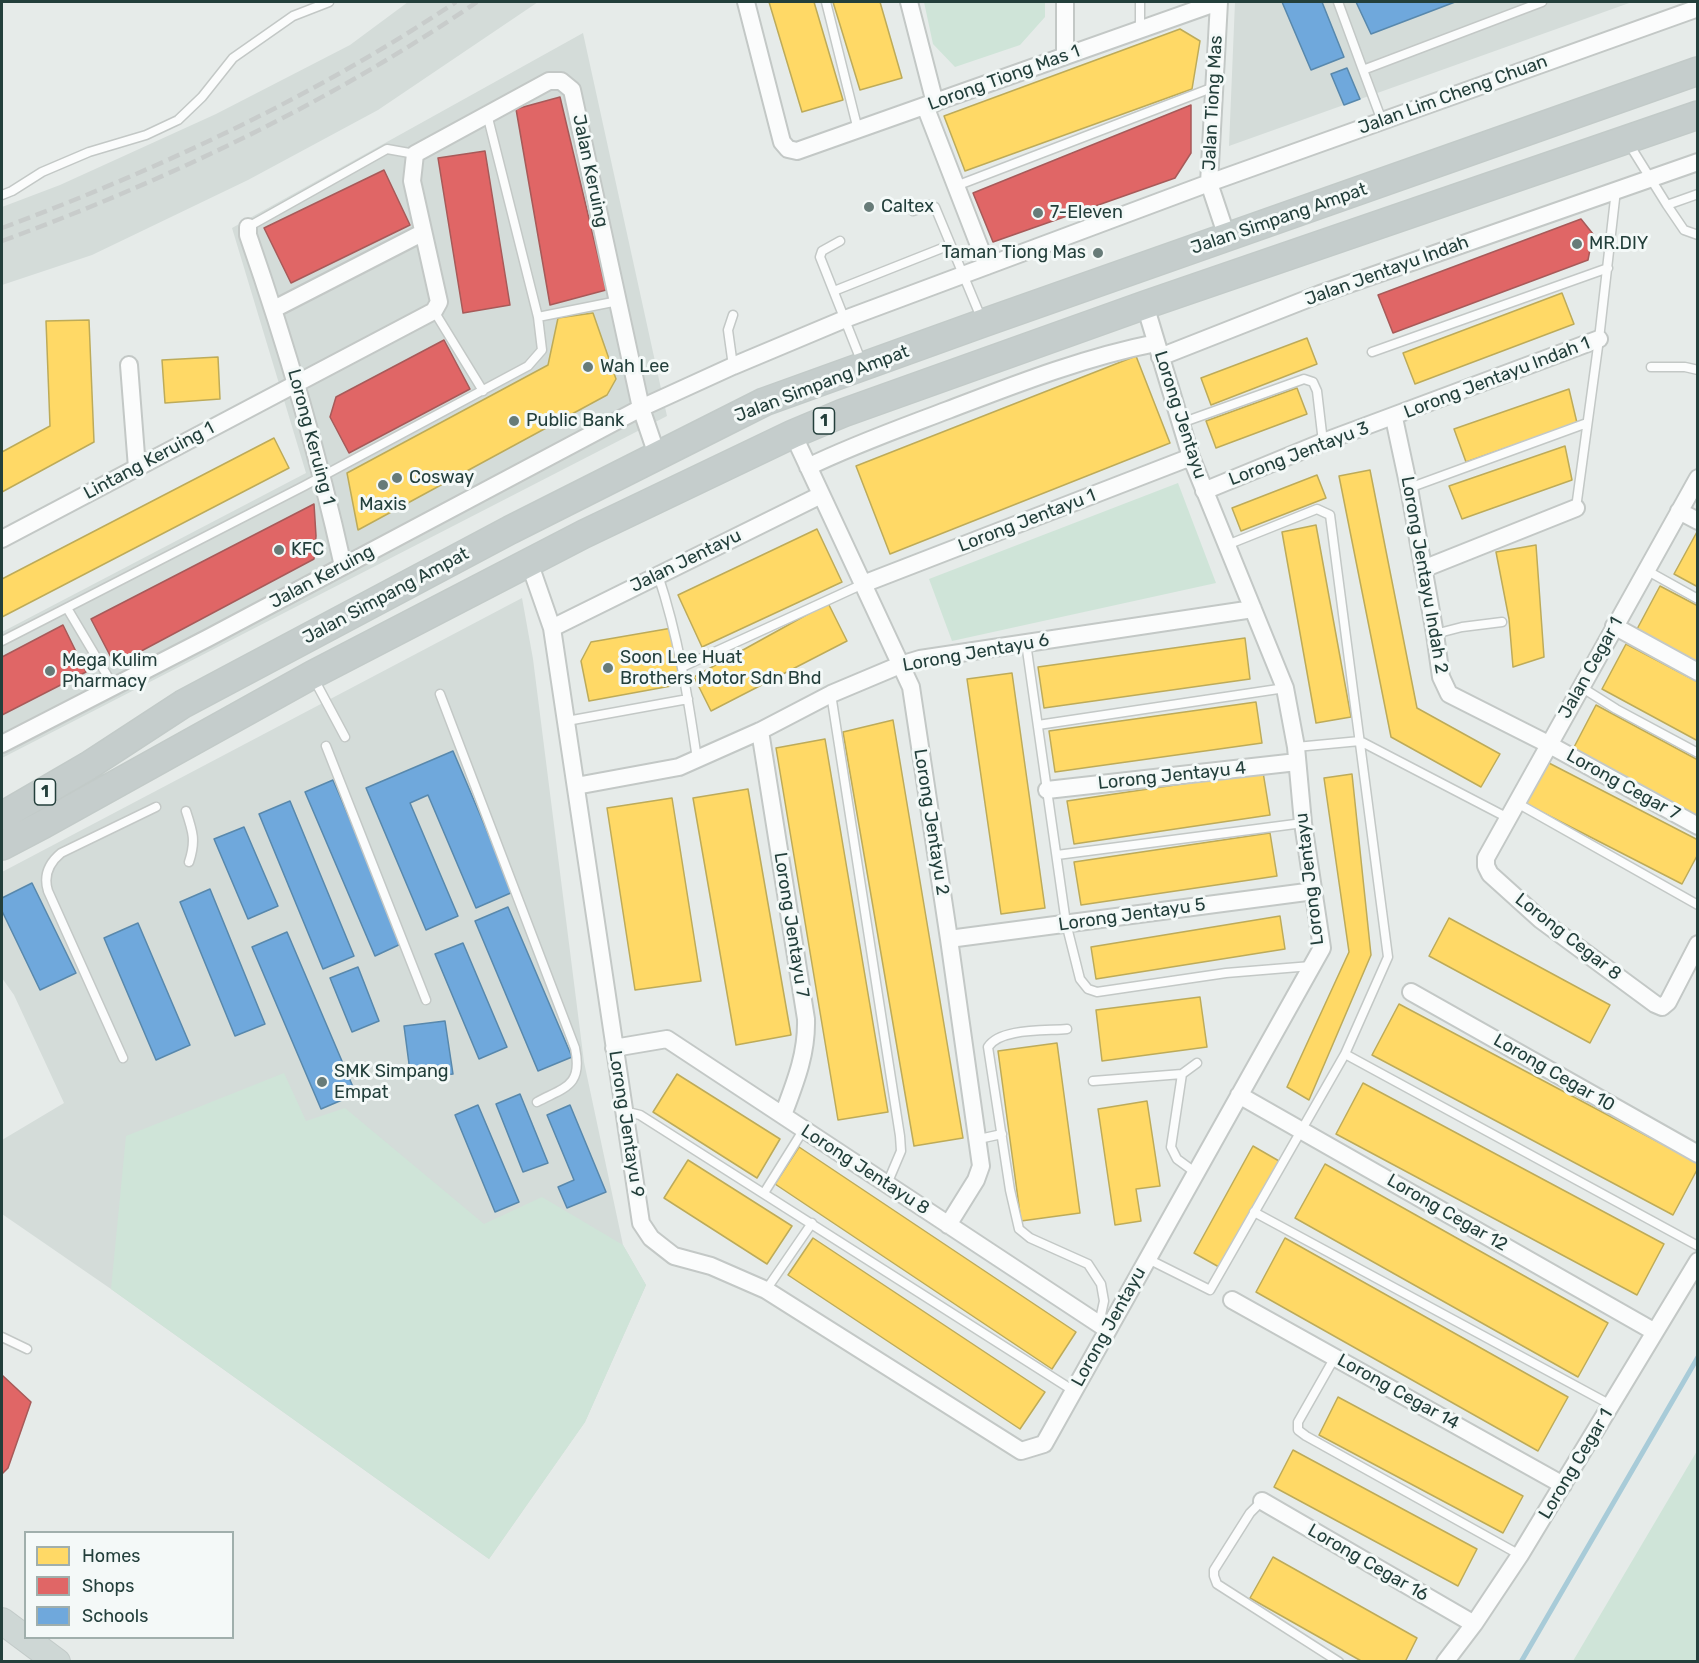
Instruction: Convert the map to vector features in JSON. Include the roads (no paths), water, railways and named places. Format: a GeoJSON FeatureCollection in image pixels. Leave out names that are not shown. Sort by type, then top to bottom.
{"type":"FeatureCollection","features":[{"type":"Feature","properties":{"kind":"highway","name":"Jalan Simpang Ampat"},"geometry":{"type":"LineString","coordinates":[[2,816],[88,766],[183,704],[510,530],[764,402],[1698,71]]}},
{"type":"Feature","properties":{"kind":"highway","name":"Jalan Simpang Ampat"},"geometry":{"type":"LineString","coordinates":[[2,846],[312,675],[529,562],[793,434],[843,413],[1145,305],[1698,115]]}},
{"type":"Feature","properties":{"kind":"main road"},"geometry":{"type":"LineString","coordinates":[[2,1621],[24,1637]]}},
{"type":"Feature","properties":{"kind":"main road"},"geometry":{"type":"LineString","coordinates":[[26,1639],[57,1662]]}},
{"type":"Feature","properties":{"kind":"street","name":"Lorong Tiong Mas 1"},"geometry":{"type":"LineString","coordinates":[[746,2],[782,142],[788,149],[797,152],[1219,2]]}},
{"type":"Feature","properties":{"kind":"street"},"geometry":{"type":"LineString","coordinates":[[909,2],[930,104],[956,186],[987,266]]}},
{"type":"Feature","properties":{"kind":"street"},"geometry":{"type":"LineString","coordinates":[[1065,2],[1065,56]]}},
{"type":"Feature","properties":{"kind":"street","name":"Jalan Tiong Mas"},"geometry":{"type":"LineString","coordinates":[[1219,2],[1209,183],[1227,237]]}},
{"type":"Feature","properties":{"kind":"street","name":"Jalan Lim Cheng Chuan"},"geometry":{"type":"LineString","coordinates":[[987,266],[1209,183],[1698,8]]}},
{"type":"Feature","properties":{"kind":"street","name":"Jalan Keruing"},"geometry":{"type":"LineString","coordinates":[[487,114],[549,81],[561,81],[572,90],[640,408],[657,455]]}},
{"type":"Feature","properties":{"kind":"street"},"geometry":{"type":"LineString","coordinates":[[434,311],[439,302],[412,181],[415,154],[487,114]]}},
{"type":"Feature","properties":{"kind":"street"},"geometry":{"type":"LineString","coordinates":[[1616,190],[1698,162]]}},
{"type":"Feature","properties":{"kind":"street","name":"Jalan Jentayu Indah"},"geometry":{"type":"LineString","coordinates":[[808,467],[841,451],[986,395],[1117,351],[1158,350],[1616,190]]}},
{"type":"Feature","properties":{"kind":"street","name":"Lorong Keruing 1"},"geometry":{"type":"LineString","coordinates":[[248,227],[248,235],[297,383],[323,476],[343,566]]}},
{"type":"Feature","properties":{"kind":"street"},"geometry":{"type":"LineString","coordinates":[[274,309],[422,233]]}},
{"type":"Feature","properties":{"kind":"street","name":"Jalan Keruing"},"geometry":{"type":"LineString","coordinates":[[2,744],[640,408],[845,319],[987,266]]}},
{"type":"Feature","properties":{"kind":"street","name":"Lorong Jentayu"},"geometry":{"type":"LineString","coordinates":[[1044,1444],[1074,1391],[1104,1327],[1148,1259],[1322,948],[1285,688],[1191,457],[1145,305]]}},
{"type":"Feature","properties":{"kind":"street","name":"Lintang Keruing 1"},"geometry":{"type":"LineString","coordinates":[[2,539],[434,311]]}},
{"type":"Feature","properties":{"kind":"street","name":"Lorong Jentayu Indah 1"},"geometry":{"type":"LineString","coordinates":[[1394,418],[1599,339]]}},
{"type":"Feature","properties":{"kind":"street"},"geometry":{"type":"LineString","coordinates":[[129,365],[137,468]]}},
{"type":"Feature","properties":{"kind":"street","name":"Lorong Jentayu 3"},"geometry":{"type":"LineString","coordinates":[[1204,491],[1323,442],[1394,418]]}},
{"type":"Feature","properties":{"kind":"street","name":"Lorong Jentayu Indah 2"},"geometry":{"type":"LineString","coordinates":[[1394,418],[1424,569],[1441,677],[1449,693],[1548,744]]}},
{"type":"Feature","properties":{"kind":"street","name":"Lorong Jentayu 2"},"geometry":{"type":"LineString","coordinates":[[793,434],[911,687],[950,939],[981,1166],[948,1225]]}},
{"type":"Feature","properties":{"kind":"street","name":"Lorong Jentayu 1"},"geometry":{"type":"LineString","coordinates":[[863,584],[1191,457]]}},
{"type":"Feature","properties":{"kind":"street","name":"Jalan Cegar 1"},"geometry":{"type":"LineString","coordinates":[[1486,858],[1698,478]]}},
{"type":"Feature","properties":{"kind":"street","name":"Jalan Jentayu"},"geometry":{"type":"LineString","coordinates":[[552,628],[821,495]]}},
{"type":"Feature","properties":{"kind":"street"},"geometry":{"type":"LineString","coordinates":[[1424,569],[1576,508]]}},
{"type":"Feature","properties":{"kind":"street"},"geometry":{"type":"LineString","coordinates":[[1679,511],[1698,521]]}},
{"type":"Feature","properties":{"kind":"street","name":"Lorong Jentayu 9"},"geometry":{"type":"LineString","coordinates":[[529,562],[552,628],[641,1223],[651,1238],[674,1256],[711,1266],[766,1290],[1021,1451],[1044,1444]]}},
{"type":"Feature","properties":{"kind":"street","name":"Lorong Jentayu 6"},"geometry":{"type":"LineString","coordinates":[[576,786],[679,767],[760,731],[831,694],[920,659],[1253,609]]}},
{"type":"Feature","properties":{"kind":"street"},"geometry":{"type":"LineString","coordinates":[[1614,626],[1698,672]]}},
{"type":"Feature","properties":{"kind":"street","name":"Lorong Jentayu 7"},"geometry":{"type":"LineString","coordinates":[[760,731],[806,1019],[807,1039],[803,1062],[783,1115]]}},
{"type":"Feature","properties":{"kind":"street","name":"Lorong Cegar 7"},"geometry":{"type":"LineString","coordinates":[[1548,744],[1698,826]]}},
{"type":"Feature","properties":{"kind":"street","name":"Lorong Jentayu 4"},"geometry":{"type":"LineString","coordinates":[[1047,790],[1296,755]]}},
{"type":"Feature","properties":{"kind":"street","name":"Lorong Cegar 8"},"geometry":{"type":"LineString","coordinates":[[1486,858],[1486,866],[1490,874],[1541,920],[1662,1007],[1668,1002],[1698,944]]}},
{"type":"Feature","properties":{"kind":"street","name":"Lorong Jentayu 5"},"geometry":{"type":"LineString","coordinates":[[950,939],[1314,891]]}},
{"type":"Feature","properties":{"kind":"street","name":"Lorong Cegar 10"},"geometry":{"type":"LineString","coordinates":[[1411,992],[1698,1154]]}},
{"type":"Feature","properties":{"kind":"street","name":"Lorong Jentayu 8"},"geometry":{"type":"LineString","coordinates":[[614,1048],[668,1039],[1104,1327]]}},
{"type":"Feature","properties":{"kind":"street","name":"Lorong Cegar 12"},"geometry":{"type":"LineString","coordinates":[[1239,1095],[1655,1332]]}},
{"type":"Feature","properties":{"kind":"street","name":"Lorong Cegar 1"},"geometry":{"type":"LineString","coordinates":[[1444,1662],[1520,1556],[1698,1261]]}},
{"type":"Feature","properties":{"kind":"street","name":"Lorong Cegar 14"},"geometry":{"type":"LineString","coordinates":[[1232,1299],[1563,1485]]}},
{"type":"Feature","properties":{"kind":"street","name":"Lorong Cegar 16"},"geometry":{"type":"LineString","coordinates":[[1262,1501],[1473,1624]]}},
{"type":"Feature","properties":{"kind":"lane"},"geometry":{"type":"LineString","coordinates":[[2,195],[42,172],[89,152],[146,135],[178,120],[202,97],[232,58],[293,16],[328,2]]}},
{"type":"Feature","properties":{"kind":"lane"},"geometry":{"type":"LineString","coordinates":[[826,2],[858,130]]}},
{"type":"Feature","properties":{"kind":"lane"},"geometry":{"type":"LineString","coordinates":[[1140,2],[1140,29]]}},
{"type":"Feature","properties":{"kind":"lane"},"geometry":{"type":"LineString","coordinates":[[1338,2],[1382,121]]}},
{"type":"Feature","properties":{"kind":"lane"},"geometry":{"type":"LineString","coordinates":[[1363,70],[1542,2]]}},
{"type":"Feature","properties":{"kind":"lane"},"geometry":{"type":"LineString","coordinates":[[956,186],[1214,87]]}},
{"type":"Feature","properties":{"kind":"lane"},"geometry":{"type":"LineString","coordinates":[[2,641],[323,476],[528,366],[542,350],[538,317],[487,114]]}},
{"type":"Feature","properties":{"kind":"lane"},"geometry":{"type":"LineString","coordinates":[[1627,140],[1684,230],[1698,235]]}},
{"type":"Feature","properties":{"kind":"lane"},"geometry":{"type":"LineString","coordinates":[[248,227],[387,149],[415,154]]}},
{"type":"Feature","properties":{"kind":"lane"},"geometry":{"type":"LineString","coordinates":[[1576,508],[1616,190]]}},
{"type":"Feature","properties":{"kind":"lane"},"geometry":{"type":"LineString","coordinates":[[1667,205],[1698,194]]}},
{"type":"Feature","properties":{"kind":"lane"},"geometry":{"type":"LineString","coordinates":[[913,211],[929,205],[935,207],[983,323]]}},
{"type":"Feature","properties":{"kind":"lane"},"geometry":{"type":"LineString","coordinates":[[840,241],[827,246],[820,257],[863,366]]}},
{"type":"Feature","properties":{"kind":"lane"},"geometry":{"type":"LineString","coordinates":[[834,291],[950,245]]}},
{"type":"Feature","properties":{"kind":"lane"},"geometry":{"type":"LineString","coordinates":[[1372,352],[1608,268]]}},
{"type":"Feature","properties":{"kind":"lane"},"geometry":{"type":"LineString","coordinates":[[538,317],[618,302]]}},
{"type":"Feature","properties":{"kind":"lane"},"geometry":{"type":"LineString","coordinates":[[434,311],[483,391]]}},
{"type":"Feature","properties":{"kind":"lane"},"geometry":{"type":"LineString","coordinates":[[733,315],[728,330],[733,366]]}},
{"type":"Feature","properties":{"kind":"lane"},"geometry":{"type":"LineString","coordinates":[[1651,367],[1685,367],[1698,370]]}},
{"type":"Feature","properties":{"kind":"lane"},"geometry":{"type":"LineString","coordinates":[[1181,423],[1304,380],[1312,382],[1317,391],[1323,442]]}},
{"type":"Feature","properties":{"kind":"lane"},"geometry":{"type":"LineString","coordinates":[[1409,488],[1587,423]]}},
{"type":"Feature","properties":{"kind":"lane"},"geometry":{"type":"LineString","coordinates":[[1148,1259],[1210,1290],[1345,1054],[1388,957],[1330,515],[1317,509],[1227,545]]}},
{"type":"Feature","properties":{"kind":"lane"},"geometry":{"type":"LineString","coordinates":[[1646,570],[1698,599]]}},
{"type":"Feature","properties":{"kind":"lane"},"geometry":{"type":"LineString","coordinates":[[658,575],[667,602],[682,667],[698,759]]}},
{"type":"Feature","properties":{"kind":"lane"},"geometry":{"type":"LineString","coordinates":[[682,667],[863,584]]}},
{"type":"Feature","properties":{"kind":"lane"},"geometry":{"type":"LineString","coordinates":[[67,608],[114,687]]}},
{"type":"Feature","properties":{"kind":"lane"},"geometry":{"type":"LineString","coordinates":[[1435,634],[1462,627],[1503,622]]}},
{"type":"Feature","properties":{"kind":"lane"},"geometry":{"type":"LineString","coordinates":[[1026,643],[1066,924],[1080,979],[1088,989],[1097,992],[1226,974],[1311,966]]}},
{"type":"Feature","properties":{"kind":"lane"},"geometry":{"type":"LineString","coordinates":[[312,675],[345,737]]}},
{"type":"Feature","properties":{"kind":"lane"},"geometry":{"type":"LineString","coordinates":[[1581,687],[1616,709],[1698,753]]}},
{"type":"Feature","properties":{"kind":"lane"},"geometry":{"type":"LineString","coordinates":[[1038,725],[1285,688]]}},
{"type":"Feature","properties":{"kind":"lane"},"geometry":{"type":"LineString","coordinates":[[440,694],[575,1048],[578,1072],[570,1084],[537,1102]]}},
{"type":"Feature","properties":{"kind":"lane"},"geometry":{"type":"LineString","coordinates":[[831,694],[900,1136],[901,1151],[887,1184]]}},
{"type":"Feature","properties":{"kind":"lane"},"geometry":{"type":"LineString","coordinates":[[567,721],[688,699]]}},
{"type":"Feature","properties":{"kind":"lane"},"geometry":{"type":"LineString","coordinates":[[1296,755],[1360,741],[1508,818]]}},
{"type":"Feature","properties":{"kind":"lane"},"geometry":{"type":"LineString","coordinates":[[326,746],[426,1000]]}},
{"type":"Feature","properties":{"kind":"lane"},"geometry":{"type":"LineString","coordinates":[[1517,803],[1698,905]]}},
{"type":"Feature","properties":{"kind":"lane"},"geometry":{"type":"LineString","coordinates":[[123,1058],[45,881],[54,858],[61,853],[156,807]]}},
{"type":"Feature","properties":{"kind":"lane"},"geometry":{"type":"LineString","coordinates":[[186,811],[193,832],[194,846],[189,862]]}},
{"type":"Feature","properties":{"kind":"lane"},"geometry":{"type":"LineString","coordinates":[[1057,855],[1303,823]]}},
{"type":"Feature","properties":{"kind":"lane"},"geometry":{"type":"LineString","coordinates":[[1067,1029],[1007,1034],[992,1041],[988,1047],[1010,1190],[1019,1229],[1030,1238],[1088,1264],[1101,1284],[1104,1301],[1104,1327]]}},
{"type":"Feature","properties":{"kind":"lane"},"geometry":{"type":"LineString","coordinates":[[1345,1054],[1698,1246]]}},
{"type":"Feature","properties":{"kind":"lane"},"geometry":{"type":"LineString","coordinates":[[1092,1081],[1182,1074],[1197,1063]]}},
{"type":"Feature","properties":{"kind":"lane"},"geometry":{"type":"LineString","coordinates":[[1182,1074],[1172,1147],[1177,1159],[1196,1173]]}},
{"type":"Feature","properties":{"kind":"lane"},"geometry":{"type":"LineString","coordinates":[[626,1117],[632,1113],[639,1115],[1074,1391]]}},
{"type":"Feature","properties":{"kind":"lane"},"geometry":{"type":"LineString","coordinates":[[764,1193],[804,1129]]}},
{"type":"Feature","properties":{"kind":"lane"},"geometry":{"type":"LineString","coordinates":[[979,1139],[1002,1134]]}},
{"type":"Feature","properties":{"kind":"lane"},"geometry":{"type":"LineString","coordinates":[[1254,1212],[1611,1405]]}},
{"type":"Feature","properties":{"kind":"lane"},"geometry":{"type":"LineString","coordinates":[[766,1290],[812,1223]]}},
{"type":"Feature","properties":{"kind":"lane"},"geometry":{"type":"LineString","coordinates":[[2,1337],[27,1349]]}},
{"type":"Feature","properties":{"kind":"lane"},"geometry":{"type":"LineString","coordinates":[[1335,1357],[1298,1422],[1298,1430],[1520,1556]]}},
{"type":"Feature","properties":{"kind":"lane"},"geometry":{"type":"LineString","coordinates":[[1262,1501],[1250,1513],[1215,1570],[1214,1576],[1217,1584],[1340,1662]]}},
{"type":"Feature","properties":{"kind":"waterway"},"geometry":{"type":"LineString","coordinates":[[1521,1662],[1698,1357]]}},
{"type":"Feature","properties":{"kind":"railway"},"geometry":{"type":"LineString","coordinates":[[2,228],[120,181],[235,128],[348,69],[456,2]]}},
{"type":"Feature","properties":{"kind":"railway"},"geometry":{"type":"LineString","coordinates":[[2,241],[126,192],[247,136],[365,73],[477,2]]}},
{"type":"Feature","properties":{"kind":"place","name":"Caltex"},"geometry":{"type":"Point","coordinates":[869,207]}},
{"type":"Feature","properties":{"kind":"place","name":"7-Eleven"},"geometry":{"type":"Point","coordinates":[1038,213]}},
{"type":"Feature","properties":{"kind":"place","name":"MR.DIY"},"geometry":{"type":"Point","coordinates":[1577,244]}},
{"type":"Feature","properties":{"kind":"place","name":"Taman Tiong Mas"},"geometry":{"type":"Point","coordinates":[1098,253]}},
{"type":"Feature","properties":{"kind":"place","name":"Wah Lee"},"geometry":{"type":"Point","coordinates":[588,367]}},
{"type":"Feature","properties":{"kind":"place","name":"Public Bank"},"geometry":{"type":"Point","coordinates":[514,421]}},
{"type":"Feature","properties":{"kind":"place","name":"Cosway"},"geometry":{"type":"Point","coordinates":[397,478]}},
{"type":"Feature","properties":{"kind":"place","name":"Maxis"},"geometry":{"type":"Point","coordinates":[383,485]}},
{"type":"Feature","properties":{"kind":"place","name":"KFC"},"geometry":{"type":"Point","coordinates":[279,550]}},
{"type":"Feature","properties":{"kind":"place","name":"Soon Lee Huat Brothers Motor Sdn Bhd"},"geometry":{"type":"Point","coordinates":[608,668]}},
{"type":"Feature","properties":{"kind":"place","name":"Mega Kulim Pharmacy"},"geometry":{"type":"Point","coordinates":[50,671]}},
{"type":"Feature","properties":{"kind":"place","name":"SMK Simpang Empat"},"geometry":{"type":"Point","coordinates":[322,1082]}}]}
